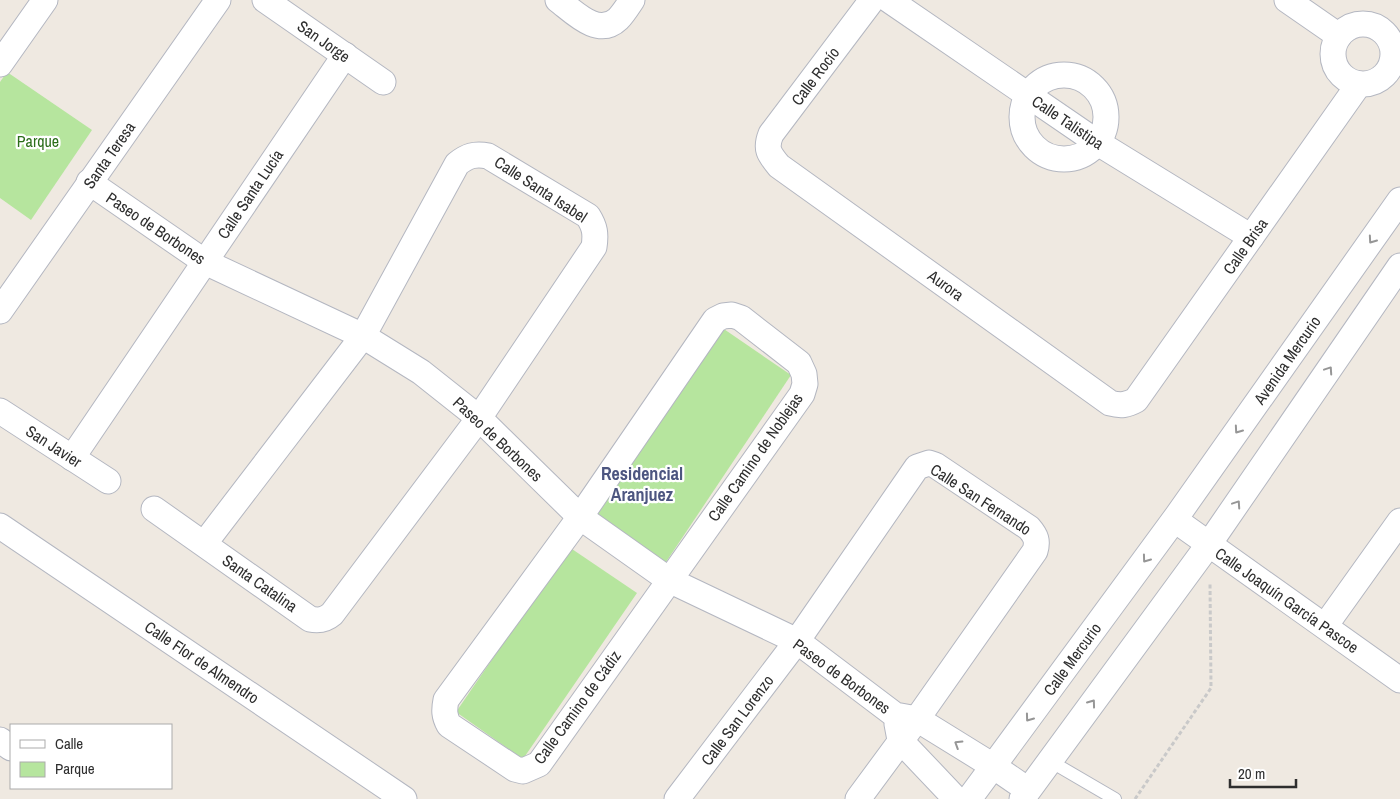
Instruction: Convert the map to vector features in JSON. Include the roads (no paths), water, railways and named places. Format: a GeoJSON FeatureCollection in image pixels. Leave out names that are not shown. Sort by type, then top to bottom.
{"type":"FeatureCollection","features":[{"type":"Feature","properties":{"kind":"street"},"geometry":{"type":"LineString","coordinates":[[0,64],[45,0]]}},
{"type":"Feature","properties":{"kind":"street","name":"Santa Teresa"},"geometry":{"type":"LineString","coordinates":[[0,311],[218,0]]}},
{"type":"Feature","properties":{"kind":"street","name":"San Jorge"},"geometry":{"type":"LineString","coordinates":[[265,0],[383,82]]}},
{"type":"Feature","properties":{"kind":"street"},"geometry":{"type":"LineString","coordinates":[[558,0],[590,24],[601,26],[609,25],[618,19],[632,0]]}},
{"type":"Feature","properties":{"kind":"street","name":"Calle Rocío"},"geometry":{"type":"LineString","coordinates":[[770,154],[768,144],[771,134],[872,0]]}},
{"type":"Feature","properties":{"kind":"street","name":"Calle Talistipa"},"geometry":{"type":"LineString","coordinates":[[889,0],[1098,143],[1251,237]]}},
{"type":"Feature","properties":{"kind":"street"},"geometry":{"type":"LineString","coordinates":[[1287,0],[1339,36]]}},
{"type":"Feature","properties":{"kind":"street"},"geometry":{"type":"LineString","coordinates":[[1365,24],[1374,26],[1383,32],[1389,39],[1396,58],[1381,78],[1374,82],[1359,84],[1345,78],[1335,66],[1334,46],[1339,36],[1346,29],[1355,25],[1365,24]]}},
{"type":"Feature","properties":{"kind":"street","name":"Calle Santa Lucía"},"geometry":{"type":"LineString","coordinates":[[72,458],[345,55]]}},
{"type":"Feature","properties":{"kind":"street"},"geometry":{"type":"LineString","coordinates":[[1067,74],[1082,77],[1094,86],[1103,99],[1107,114],[1105,129],[1098,143],[1086,154],[1071,159],[1055,159],[1040,152],[1028,140],[1022,126],[1022,110],[1028,94],[1038,83],[1052,76],[1067,74]]}},
{"type":"Feature","properties":{"kind":"street","name":"Calle Brisa"},"geometry":{"type":"LineString","coordinates":[[1128,405],[1136,400],[1359,84]]}},
{"type":"Feature","properties":{"kind":"street","name":"Calle Santa Isabel"},"geometry":{"type":"LineString","coordinates":[[362,336],[457,164],[466,157],[477,154],[488,156],[588,216],[594,225],[596,234],[594,247],[479,418]]}},
{"type":"Feature","properties":{"kind":"street","name":"Aurora"},"geometry":{"type":"LineString","coordinates":[[770,154],[779,166],[1110,403],[1128,405]]}},
{"type":"Feature","properties":{"kind":"street","name":"Paseo de Borbones"},"geometry":{"type":"LineString","coordinates":[[89,182],[205,262],[362,336],[421,372],[479,418],[580,517],[669,580],[797,641],[906,717],[994,766],[1025,795]]}},
{"type":"Feature","properties":{"kind":"street","name":"Avenida Mercurio"},"geometry":{"type":"LineString","coordinates":[[1175,520],[1400,200]]}},
{"type":"Feature","properties":{"kind":"street"},"geometry":{"type":"LineString","coordinates":[[1025,795],[1209,544],[1400,266]]}},
{"type":"Feature","properties":{"kind":"street","name":"Calle Camino de Noblejas"},"geometry":{"type":"LineString","coordinates":[[580,517],[715,320],[723,316],[732,315],[741,318],[799,363],[804,374],[805,384],[802,394],[669,580]]}},
{"type":"Feature","properties":{"kind":"street"},"geometry":{"type":"LineString","coordinates":[[204,544],[362,336]]}},
{"type":"Feature","properties":{"kind":"street","name":"San Javier"},"geometry":{"type":"LineString","coordinates":[[0,411],[108,481]]}},
{"type":"Feature","properties":{"kind":"street","name":"Santa Catalina"},"geometry":{"type":"LineString","coordinates":[[154,509],[310,619],[318,621],[332,614],[479,418]]}},
{"type":"Feature","properties":{"kind":"street","name":"Calle San Fernando"},"geometry":{"type":"LineString","coordinates":[[797,641],[917,467],[929,463],[935,465],[1029,528],[1035,535],[1037,542],[1035,551],[906,717]]}},
{"type":"Feature","properties":{"kind":"street","name":"Calle Camino de Cádiz"},"geometry":{"type":"LineString","coordinates":[[580,517],[446,700],[444,709],[449,725],[515,769],[523,771],[539,764],[669,580]]}},
{"type":"Feature","properties":{"kind":"street","name":"Calle Joaquín García Pascoe"},"geometry":{"type":"LineString","coordinates":[[1175,520],[1400,680]]}},
{"type":"Feature","properties":{"kind":"street","name":"Calle Mercurio"},"geometry":{"type":"LineString","coordinates":[[968,799],[1175,520]]}},
{"type":"Feature","properties":{"kind":"street"},"geometry":{"type":"LineString","coordinates":[[1325,626],[1400,521]]}},
{"type":"Feature","properties":{"kind":"street","name":"Calle Flor de Almendro"},"geometry":{"type":"LineString","coordinates":[[0,526],[404,799]]}},
{"type":"Feature","properties":{"kind":"street","name":"Calle San Lorenzo"},"geometry":{"type":"LineString","coordinates":[[678,799],[797,641]]}},
{"type":"Feature","properties":{"kind":"street","name":"Paseo de Borbones"},"geometry":{"type":"LineString","coordinates":[[900,740],[906,717]]}},
{"type":"Feature","properties":{"kind":"street"},"geometry":{"type":"LineString","coordinates":[[858,799],[900,740],[956,799]]}},
{"type":"Feature","properties":{"kind":"lane"},"geometry":{"type":"LineString","coordinates":[[1050,761],[1115,799]]}},
{"type":"Feature","properties":{"kind":"district","name":"Residencial Aranjuez"},"geometry":{"type":"Point","coordinates":[642,483]}},
{"type":"Feature","properties":{"kind":"park label","name":"Parque"},"geometry":{"type":"Point","coordinates":[38,141]}}]}
